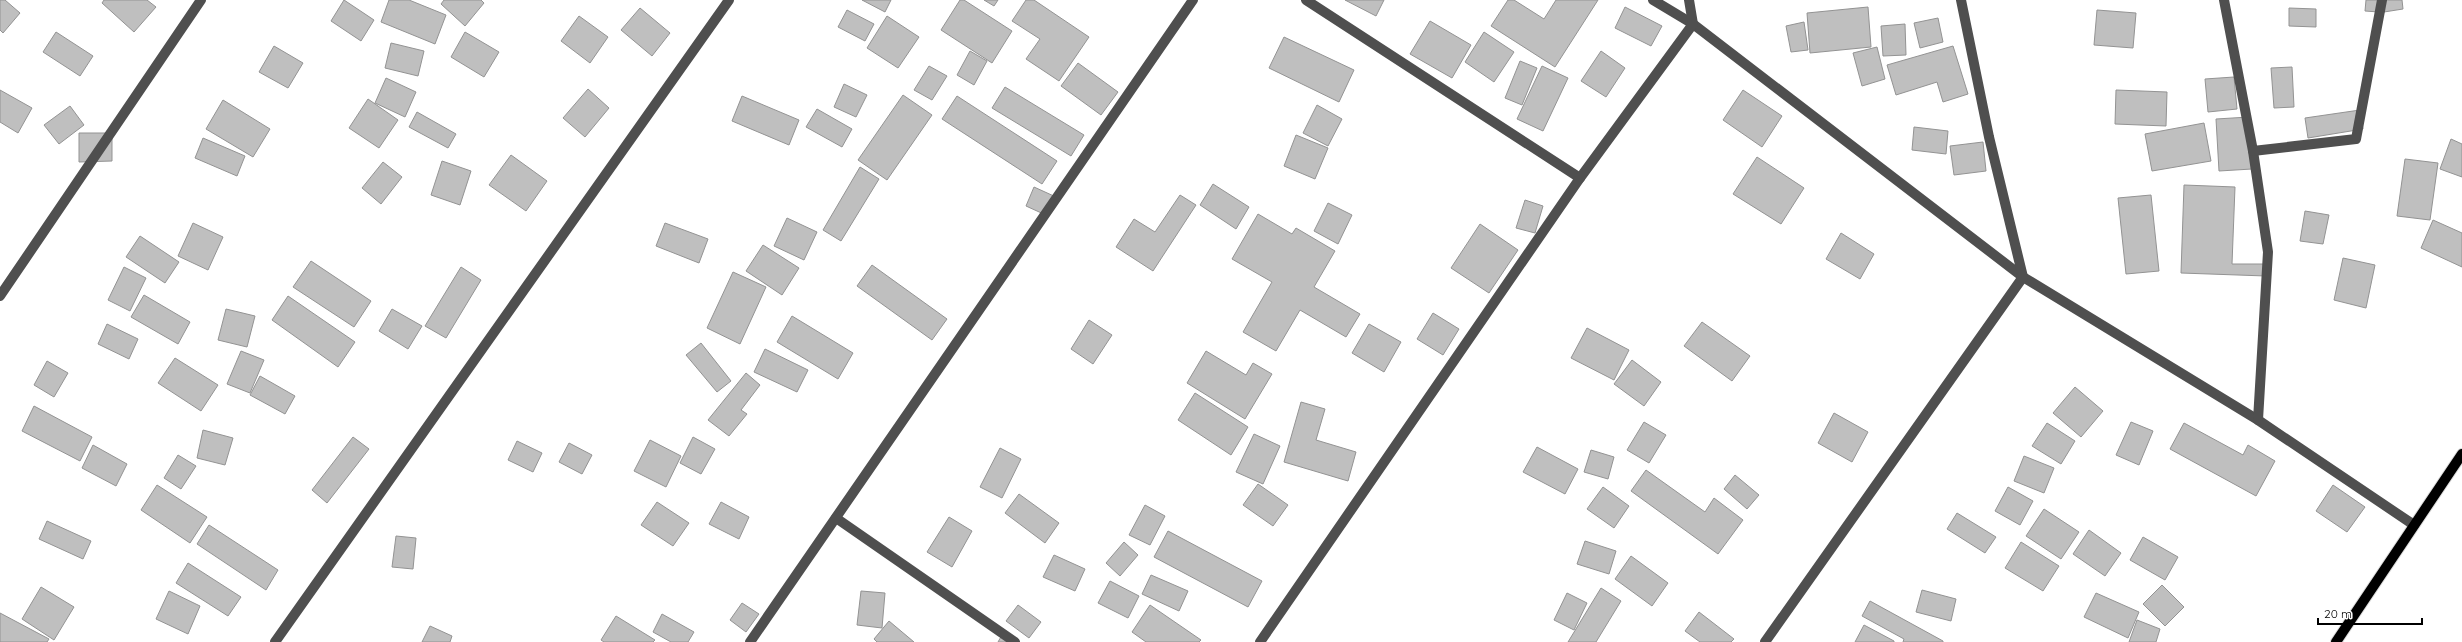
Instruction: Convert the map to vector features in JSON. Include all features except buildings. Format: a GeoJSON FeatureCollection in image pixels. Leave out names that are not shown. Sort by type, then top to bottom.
{"type":"FeatureCollection","features":[{"type":"Feature","properties":{"kind":"main road"},"geometry":{"type":"LineString","coordinates":[[2336,642],[2462,454]]}},
{"type":"Feature","properties":{"kind":"street"},"geometry":{"type":"LineString","coordinates":[[0,296],[201,0]]}},
{"type":"Feature","properties":{"kind":"street"},"geometry":{"type":"LineString","coordinates":[[276,642],[729,0]]}},
{"type":"Feature","properties":{"kind":"street"},"geometry":{"type":"LineString","coordinates":[[750,642],[1193,0]]}},
{"type":"Feature","properties":{"kind":"street"},"geometry":{"type":"LineString","coordinates":[[1306,0],[1580,178]]}},
{"type":"Feature","properties":{"kind":"street"},"geometry":{"type":"LineString","coordinates":[[1652,0],[1692,24],[2023,277],[2258,420],[2414,525]]}},
{"type":"Feature","properties":{"kind":"street"},"geometry":{"type":"LineString","coordinates":[[1260,642],[1580,178],[1692,24],[1689,0]]}},
{"type":"Feature","properties":{"kind":"street"},"geometry":{"type":"LineString","coordinates":[[1765,642],[2023,277],[1989,138],[1961,0]]}},
{"type":"Feature","properties":{"kind":"street"},"geometry":{"type":"LineString","coordinates":[[2224,0],[2253,151],[2268,252],[2258,420]]}},
{"type":"Feature","properties":{"kind":"street"},"geometry":{"type":"LineString","coordinates":[[2253,151],[2356,139],[2382,0]]}},
{"type":"Feature","properties":{"kind":"street"},"geometry":{"type":"LineString","coordinates":[[836,518],[1016,642]]}}]}
